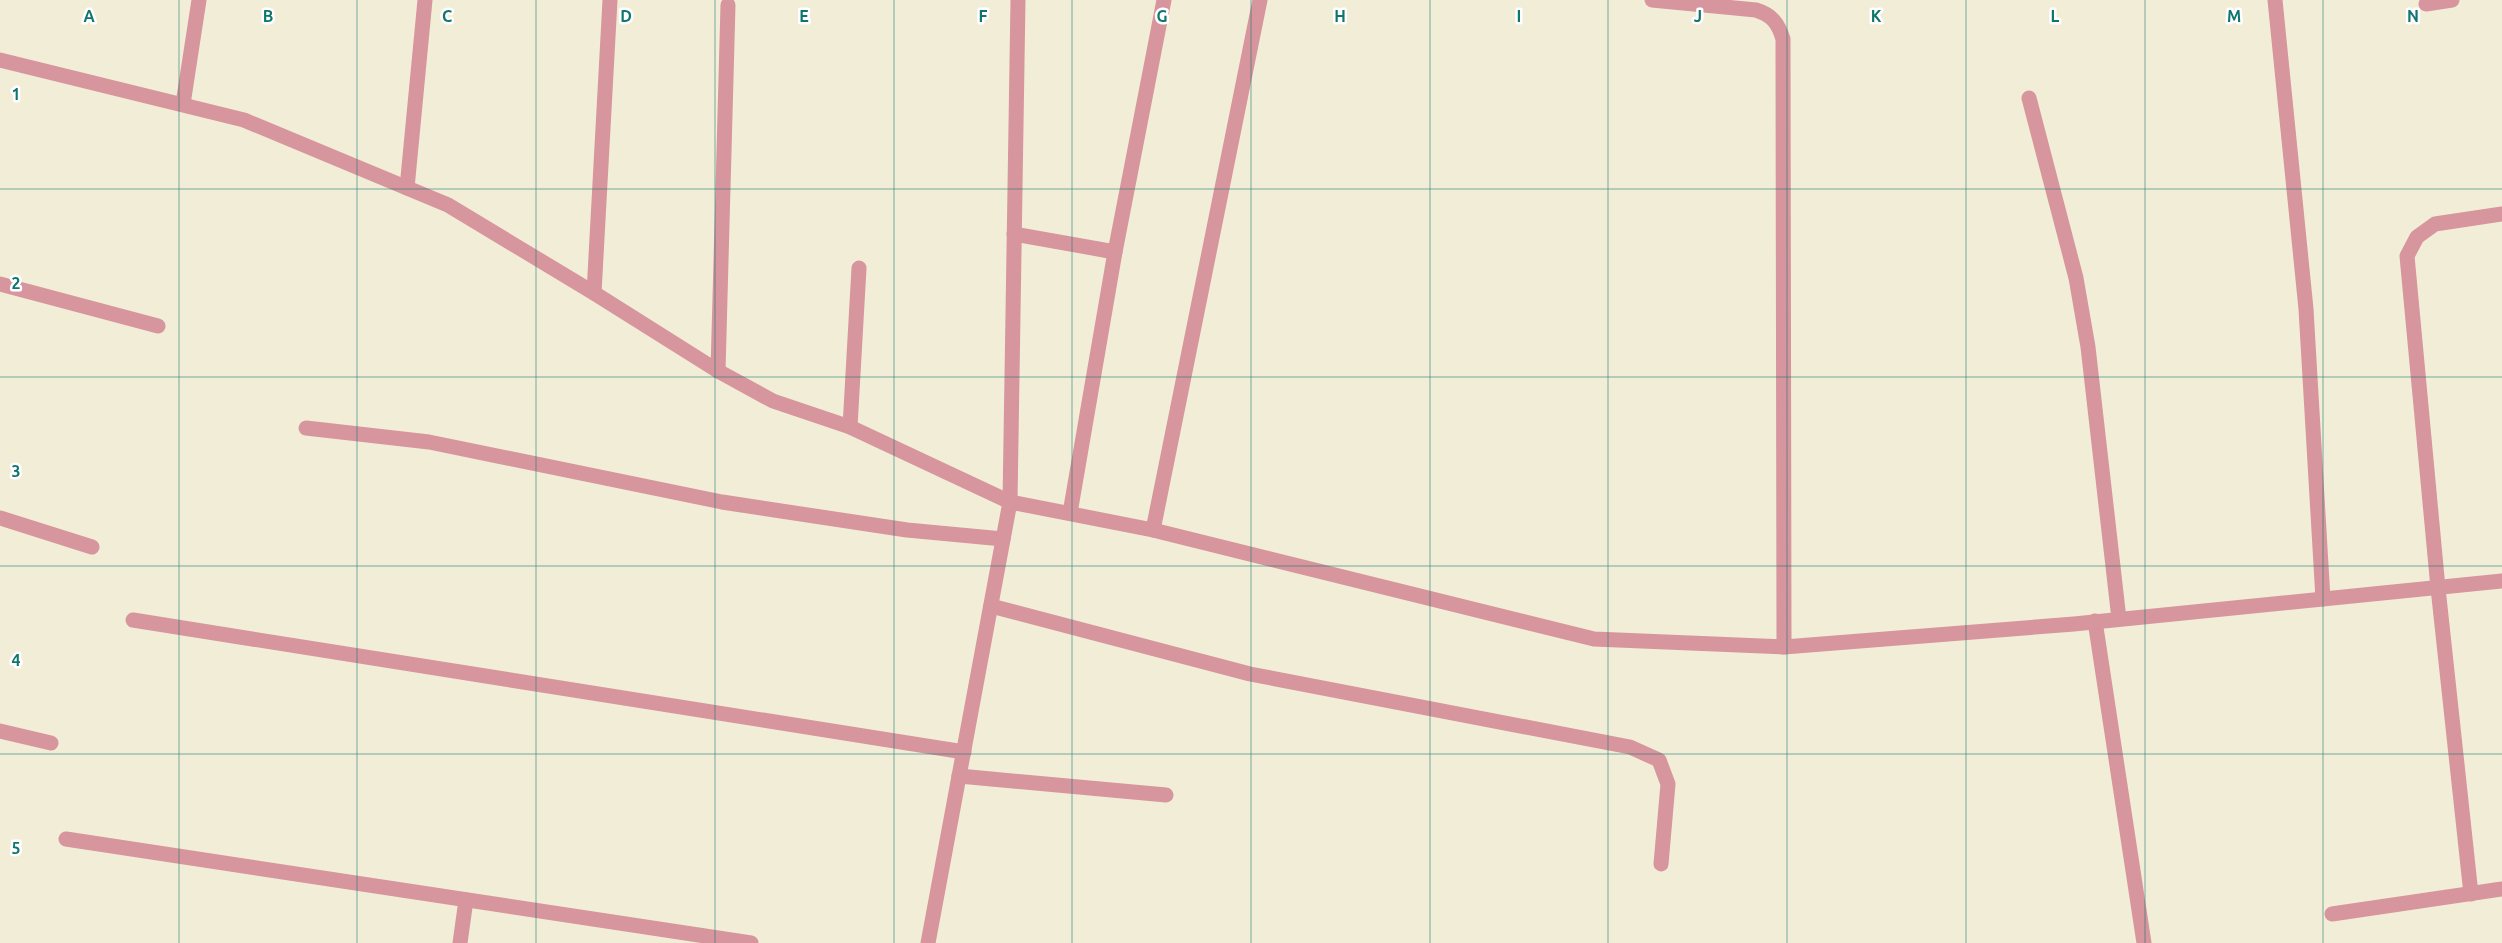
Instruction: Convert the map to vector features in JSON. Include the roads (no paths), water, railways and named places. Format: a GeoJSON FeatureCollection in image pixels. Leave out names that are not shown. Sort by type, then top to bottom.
{"type":"FeatureCollection","features":[{"type":"Feature","properties":{"kind":"street"},"geometry":{"type":"LineString","coordinates":[[182,104],[199,0]]}},
{"type":"Feature","properties":{"kind":"street"},"geometry":{"type":"LineString","coordinates":[[407,188],[425,0]]}},
{"type":"Feature","properties":{"kind":"street"},"geometry":{"type":"LineString","coordinates":[[594,293],[610,0]]}},
{"type":"Feature","properties":{"kind":"street"},"geometry":{"type":"LineString","coordinates":[[928,943],[1010,502],[1018,0]]}},
{"type":"Feature","properties":{"kind":"street"},"geometry":{"type":"LineString","coordinates":[[1070,513],[1115,252],[1164,0]]}},
{"type":"Feature","properties":{"kind":"street"},"geometry":{"type":"LineString","coordinates":[[1153,530],[1260,0]]}},
{"type":"Feature","properties":{"kind":"street"},"geometry":{"type":"LineString","coordinates":[[1652,0],[1756,10],[1768,14],[1778,25],[1783,39],[1784,647]]}},
{"type":"Feature","properties":{"kind":"street"},"geometry":{"type":"LineString","coordinates":[[2275,0],[2306,309],[2323,599]]}},
{"type":"Feature","properties":{"kind":"street"},"geometry":{"type":"LineString","coordinates":[[2426,4],[2452,0]]}},
{"type":"Feature","properties":{"kind":"street"},"geometry":{"type":"LineString","coordinates":[[718,371],[728,5]]}},
{"type":"Feature","properties":{"kind":"street"},"geometry":{"type":"LineString","coordinates":[[0,60],[244,120],[448,205],[594,293],[718,371],[774,401],[850,427],[1010,502],[1153,530],[1594,639],[1784,647],[2119,619],[2502,581]]}},
{"type":"Feature","properties":{"kind":"street"},"geometry":{"type":"LineString","coordinates":[[2029,98],[2076,278],[2088,347],[2119,619]]}},
{"type":"Feature","properties":{"kind":"street"},"geometry":{"type":"LineString","coordinates":[[2471,894],[2438,588],[2407,256],[2417,237],[2435,224],[2502,214]]}},
{"type":"Feature","properties":{"kind":"street"},"geometry":{"type":"LineString","coordinates":[[1014,234],[1115,252]]}},
{"type":"Feature","properties":{"kind":"street"},"geometry":{"type":"LineString","coordinates":[[850,427],[859,268]]}},
{"type":"Feature","properties":{"kind":"street"},"geometry":{"type":"LineString","coordinates":[[0,284],[158,326]]}},
{"type":"Feature","properties":{"kind":"street"},"geometry":{"type":"LineString","coordinates":[[306,428],[429,442],[722,502],[907,530],[1004,540]]}},
{"type":"Feature","properties":{"kind":"street"},"geometry":{"type":"LineString","coordinates":[[0,518],[92,547]]}},
{"type":"Feature","properties":{"kind":"street"},"geometry":{"type":"LineString","coordinates":[[991,606],[1250,674],[1630,747],[1659,760],[1668,784],[1661,864]]}},
{"type":"Feature","properties":{"kind":"street"},"geometry":{"type":"LineString","coordinates":[[133,620],[964,752]]}},
{"type":"Feature","properties":{"kind":"street"},"geometry":{"type":"LineString","coordinates":[[2095,621],[2144,943]]}},
{"type":"Feature","properties":{"kind":"street"},"geometry":{"type":"LineString","coordinates":[[0,731],[51,742]]}},
{"type":"Feature","properties":{"kind":"street"},"geometry":{"type":"LineString","coordinates":[[959,776],[1166,795]]}},
{"type":"Feature","properties":{"kind":"street"},"geometry":{"type":"LineString","coordinates":[[66,839],[751,943]]}},
{"type":"Feature","properties":{"kind":"street"},"geometry":{"type":"LineString","coordinates":[[2332,914],[2502,889]]}},
{"type":"Feature","properties":{"kind":"street"},"geometry":{"type":"LineString","coordinates":[[460,943],[466,900]]}}]}
